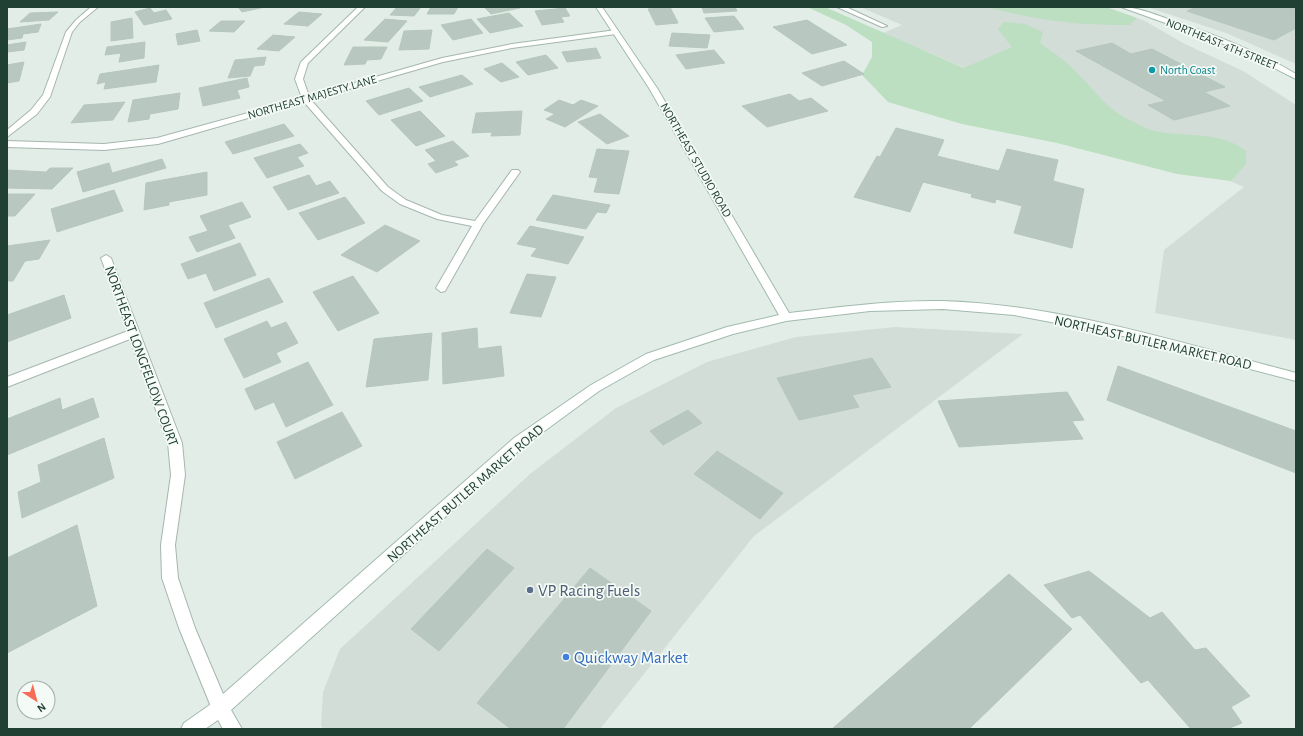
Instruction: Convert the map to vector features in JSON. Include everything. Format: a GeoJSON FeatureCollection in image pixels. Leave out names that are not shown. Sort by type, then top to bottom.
{"type":"FeatureCollection","features":[{"type":"Feature","properties":{"kind":"street"},"geometry":{"type":"LineString","coordinates":[[7,134],[34,112],[47,95],[69,32],[78,21],[95,7]]}},
{"type":"Feature","properties":{"kind":"street"},"geometry":{"type":"LineString","coordinates":[[362,7],[305,62],[299,78],[306,99],[385,189],[403,202],[440,217],[478,224]]}},
{"type":"Feature","properties":{"kind":"street","name":"NORTHEAST STUDIO ROAD"},"geometry":{"type":"LineString","coordinates":[[599,7],[653,88],[707,177],[786,316]]}},
{"type":"Feature","properties":{"kind":"street"},"geometry":{"type":"LineString","coordinates":[[840,7],[884,26]]}},
{"type":"Feature","properties":{"kind":"street","name":"NORTHEAST 4TH STREET"},"geometry":{"type":"LineString","coordinates":[[1124,7],[1204,35],[1248,53],[1296,76]]}},
{"type":"Feature","properties":{"kind":"street","name":"NORTHEAST MAJESTY LANE"},"geometry":{"type":"LineString","coordinates":[[7,144],[104,147],[158,141],[442,60],[478,52],[616,32]]}},
{"type":"Feature","properties":{"kind":"street"},"geometry":{"type":"LineString","coordinates":[[441,288],[478,224],[515,172]]}},
{"type":"Feature","properties":{"kind":"street","name":"NORTHEAST LONGFELLOW COURT"},"geometry":{"type":"LineString","coordinates":[[106,258],[175,444],[178,475],[168,545],[170,578],[220,708],[233,729]]}},
{"type":"Feature","properties":{"kind":"street","name":"NORTHEAST BUTLER MARKET ROAD"},"geometry":{"type":"LineString","coordinates":[[190,729],[220,708],[519,442],[595,388],[650,357],[731,330],[786,316],[870,307],[943,305],[1014,311],[1115,330],[1296,377]]}},
{"type":"Feature","properties":{"kind":"street"},"geometry":{"type":"LineString","coordinates":[[7,382],[135,334]]}},
{"type":"Feature","properties":{"kind":"shaded area"},"geometry":{"type":"Polygon","coordinates":[[[860,7],[1106,7],[1145,21],[1183,43],[1243,71],[1296,105],[1296,340],[1155,313],[1164,250],[1244,187],[883,33],[902,25],[860,7]]]}},
{"type":"Feature","properties":{"kind":"shaded area"},"geometry":{"type":"Polygon","coordinates":[[[1147,7],[1296,7],[1296,64],[1226,33],[1147,7]]]}},
{"type":"Feature","properties":{"kind":"shaded area"},"geometry":{"type":"Polygon","coordinates":[[[895,327],[1023,334],[754,536],[600,729],[324,729],[321,726],[323,692],[340,649],[530,474],[616,408],[707,362],[796,337],[895,327]]]}},
{"type":"Feature","properties":{"kind":"green space"},"geometry":{"type":"Polygon","coordinates":[[[807,7],[825,7],[964,68],[1012,47],[998,29],[1004,22],[1025,24],[1043,32],[1040,43],[1069,66],[1105,103],[1117,113],[1147,129],[1166,133],[1214,137],[1236,144],[1246,151],[1246,164],[1231,181],[1177,174],[1057,143],[962,124],[888,102],[862,75],[872,57],[872,42],[846,25],[807,7]]]}},
{"type":"Feature","properties":{"kind":"green space"},"geometry":{"type":"Polygon","coordinates":[[[988,7],[1106,7],[1137,18],[1130,25],[1076,23],[1040,19],[988,7]]]}},
{"type":"Feature","properties":{"kind":"building"},"geometry":{"type":"Polygon","coordinates":[[[238,7],[265,7],[242,12],[238,7]]]}},
{"type":"Feature","properties":{"kind":"building"},"geometry":{"type":"Polygon","coordinates":[[[397,7],[421,7],[414,16],[390,15],[397,7]]]}},
{"type":"Feature","properties":{"kind":"building"},"geometry":{"type":"Polygon","coordinates":[[[431,7],[458,7],[454,14],[427,14],[431,7]]]}},
{"type":"Feature","properties":{"kind":"building"},"geometry":{"type":"Polygon","coordinates":[[[484,7],[519,7],[520,8],[491,14],[484,7]]]}},
{"type":"Feature","properties":{"kind":"building"},"geometry":{"type":"Polygon","coordinates":[[[670,7],[678,23],[656,25],[648,9],[670,7]]]}},
{"type":"Feature","properties":{"kind":"building"},"geometry":{"type":"Polygon","coordinates":[[[702,7],[735,7],[737,11],[704,13],[702,7]]]}},
{"type":"Feature","properties":{"kind":"building"},"geometry":{"type":"Polygon","coordinates":[[[1196,7],[1290,7],[1296,9],[1296,28],[1274,40],[1187,11],[1196,7]]]}},
{"type":"Feature","properties":{"kind":"building"},"geometry":{"type":"Polygon","coordinates":[[[150,8],[154,13],[166,10],[172,19],[144,25],[135,12],[150,8]]]}},
{"type":"Feature","properties":{"kind":"building"},"geometry":{"type":"Polygon","coordinates":[[[565,8],[570,16],[561,17],[564,22],[542,25],[535,11],[565,8]]]}},
{"type":"Feature","properties":{"kind":"building"},"geometry":{"type":"Polygon","coordinates":[[[58,12],[49,20],[20,22],[30,13],[58,12]]]}},
{"type":"Feature","properties":{"kind":"building"},"geometry":{"type":"Polygon","coordinates":[[[299,12],[322,14],[308,26],[284,24],[299,12]]]}},
{"type":"Feature","properties":{"kind":"building"},"geometry":{"type":"Polygon","coordinates":[[[509,13],[523,26],[490,33],[477,19],[509,13]]]}},
{"type":"Feature","properties":{"kind":"building"},"geometry":{"type":"Polygon","coordinates":[[[734,16],[744,29],[714,32],[705,18],[734,16]]]}},
{"type":"Feature","properties":{"kind":"building"},"geometry":{"type":"Polygon","coordinates":[[[132,18],[133,38],[111,41],[111,22],[132,18]]]}},
{"type":"Feature","properties":{"kind":"building"},"geometry":{"type":"Polygon","coordinates":[[[385,19],[407,21],[388,42],[364,40],[385,19]]]}},
{"type":"Feature","properties":{"kind":"building"},"geometry":{"type":"Polygon","coordinates":[[[471,19],[483,33],[453,40],[441,25],[471,19]]]}},
{"type":"Feature","properties":{"kind":"building"},"geometry":{"type":"Polygon","coordinates":[[[807,20],[847,45],[812,54],[773,27],[807,20]]]}},
{"type":"Feature","properties":{"kind":"building"},"geometry":{"type":"Polygon","coordinates":[[[221,21],[245,21],[234,32],[209,31],[221,21]]]}},
{"type":"Feature","properties":{"kind":"building"},"geometry":{"type":"Polygon","coordinates":[[[41,24],[38,32],[23,34],[22,38],[7,40],[7,29],[41,24]]]}},
{"type":"Feature","properties":{"kind":"building"},"geometry":{"type":"Polygon","coordinates":[[[197,30],[200,41],[178,45],[176,34],[197,30]]]}},
{"type":"Feature","properties":{"kind":"building"},"geometry":{"type":"Polygon","coordinates":[[[432,30],[429,49],[399,50],[404,31],[432,30]]]}},
{"type":"Feature","properties":{"kind":"building"},"geometry":{"type":"Polygon","coordinates":[[[672,33],[710,35],[707,48],[669,46],[672,33]]]}},
{"type":"Feature","properties":{"kind":"building"},"geometry":{"type":"Polygon","coordinates":[[[273,35],[295,37],[279,51],[257,49],[273,35]]]}},
{"type":"Feature","properties":{"kind":"building"},"geometry":{"type":"Polygon","coordinates":[[[26,42],[24,50],[7,52],[7,45],[26,42]]]}},
{"type":"Feature","properties":{"kind":"building"},"geometry":{"type":"Polygon","coordinates":[[[145,42],[144,58],[119,62],[121,53],[105,55],[107,47],[145,42]]]}},
{"type":"Feature","properties":{"kind":"building","name":"North Coast"},"geometry":{"type":"Polygon","coordinates":[[[1112,43],[1131,54],[1152,49],[1225,87],[1204,92],[1230,106],[1174,120],[1148,105],[1166,101],[1076,51],[1112,43]]]}},
{"type":"Feature","properties":{"kind":"building"},"geometry":{"type":"Polygon","coordinates":[[[353,47],[387,47],[381,59],[367,60],[365,64],[344,65],[353,47]]]}},
{"type":"Feature","properties":{"kind":"building"},"geometry":{"type":"Polygon","coordinates":[[[596,48],[601,58],[567,62],[562,52],[596,48]]]}},
{"type":"Feature","properties":{"kind":"building"},"geometry":{"type":"Polygon","coordinates":[[[714,50],[725,63],[686,69],[676,55],[714,50]]]}},
{"type":"Feature","properties":{"kind":"building"},"geometry":{"type":"Polygon","coordinates":[[[546,55],[558,68],[528,75],[516,62],[546,55]]]}},
{"type":"Feature","properties":{"kind":"building"},"geometry":{"type":"Polygon","coordinates":[[[266,57],[264,65],[254,66],[250,76],[228,78],[235,60],[266,57]]]}},
{"type":"Feature","properties":{"kind":"building"},"geometry":{"type":"Polygon","coordinates":[[[844,61],[864,74],[822,86],[802,73],[844,61]]]}},
{"type":"Feature","properties":{"kind":"building"},"geometry":{"type":"Polygon","coordinates":[[[24,62],[19,81],[7,83],[7,65],[24,62]]]}},
{"type":"Feature","properties":{"kind":"building"},"geometry":{"type":"Polygon","coordinates":[[[502,63],[519,77],[501,82],[484,69],[502,63]]]}},
{"type":"Feature","properties":{"kind":"building"},"geometry":{"type":"Polygon","coordinates":[[[159,65],[156,82],[104,89],[106,82],[97,84],[100,74],[159,65]]]}},
{"type":"Feature","properties":{"kind":"building"},"geometry":{"type":"Polygon","coordinates":[[[462,75],[473,84],[430,97],[419,87],[462,75]]]}},
{"type":"Feature","properties":{"kind":"building"},"geometry":{"type":"Polygon","coordinates":[[[247,78],[249,87],[237,90],[240,98],[203,106],[199,88],[247,78]]]}},
{"type":"Feature","properties":{"kind":"building"},"geometry":{"type":"Polygon","coordinates":[[[409,88],[423,101],[379,115],[366,101],[409,88]]]}},
{"type":"Feature","properties":{"kind":"building"},"geometry":{"type":"Polygon","coordinates":[[[180,93],[178,109],[150,114],[149,119],[128,122],[133,100],[180,93]]]}},
{"type":"Feature","properties":{"kind":"building"},"geometry":{"type":"Polygon","coordinates":[[[790,94],[799,101],[811,98],[828,111],[767,127],[742,106],[790,94]]]}},
{"type":"Feature","properties":{"kind":"building"},"geometry":{"type":"Polygon","coordinates":[[[559,100],[573,105],[581,100],[598,106],[565,127],[546,119],[555,114],[544,110],[559,100]]]}},
{"type":"Feature","properties":{"kind":"building"},"geometry":{"type":"Polygon","coordinates":[[[125,102],[113,120],[71,123],[84,105],[125,102]]]}},
{"type":"Feature","properties":{"kind":"building"},"geometry":{"type":"Polygon","coordinates":[[[420,111],[445,136],[416,146],[391,120],[420,111]]]}},
{"type":"Feature","properties":{"kind":"building"},"geometry":{"type":"Polygon","coordinates":[[[522,111],[520,135],[491,136],[492,132],[472,133],[476,113],[522,111]]]}},
{"type":"Feature","properties":{"kind":"building"},"geometry":{"type":"Polygon","coordinates":[[[600,114],[629,136],[607,144],[578,122],[600,114]]]}},
{"type":"Feature","properties":{"kind":"building"},"geometry":{"type":"Polygon","coordinates":[[[284,124],[294,136],[233,154],[225,142],[284,124]]]}},
{"type":"Feature","properties":{"kind":"building"},"geometry":{"type":"Polygon","coordinates":[[[896,128],[944,140],[937,156],[999,171],[1007,149],[1058,160],[1053,181],[1084,189],[1072,248],[1014,233],[1022,206],[996,199],[995,203],[971,197],[972,194],[923,182],[910,212],[854,197],[877,156],[880,157],[896,128]]]}},
{"type":"Feature","properties":{"kind":"building"},"geometry":{"type":"Polygon","coordinates":[[[453,141],[469,156],[454,161],[458,165],[436,173],[428,164],[436,161],[425,150],[453,141]]]}},
{"type":"Feature","properties":{"kind":"building"},"geometry":{"type":"Polygon","coordinates":[[[300,144],[308,153],[297,157],[304,166],[267,178],[254,158],[300,144]]]}},
{"type":"Feature","properties":{"kind":"building"},"geometry":{"type":"Polygon","coordinates":[[[597,149],[629,151],[619,194],[594,192],[598,178],[589,177],[597,149]]]}},
{"type":"Feature","properties":{"kind":"building"},"geometry":{"type":"Polygon","coordinates":[[[162,159],[166,168],[83,192],[77,172],[109,163],[112,173],[162,159]]]}},
{"type":"Feature","properties":{"kind":"building"},"geometry":{"type":"Polygon","coordinates":[[[50,168],[73,168],[52,189],[7,188],[7,170],[46,172],[50,168]]]}},
{"type":"Feature","properties":{"kind":"building"},"geometry":{"type":"Polygon","coordinates":[[[207,172],[207,195],[169,202],[169,205],[144,210],[146,183],[207,172]]]}},
{"type":"Feature","properties":{"kind":"building"},"geometry":{"type":"Polygon","coordinates":[[[309,175],[316,186],[330,181],[339,193],[288,210],[273,187],[309,175]]]}},
{"type":"Feature","properties":{"kind":"building"},"geometry":{"type":"Polygon","coordinates":[[[114,190],[123,211],[57,232],[51,209],[114,190]]]}},
{"type":"Feature","properties":{"kind":"building"},"geometry":{"type":"Polygon","coordinates":[[[7,194],[35,194],[15,216],[7,216],[7,194]]]}},
{"type":"Feature","properties":{"kind":"building"},"geometry":{"type":"Polygon","coordinates":[[[553,195],[610,205],[606,213],[597,212],[586,229],[536,220],[553,195]]]}},
{"type":"Feature","properties":{"kind":"building"},"geometry":{"type":"Polygon","coordinates":[[[345,197],[365,223],[318,240],[299,213],[345,197]]]}},
{"type":"Feature","properties":{"kind":"building"},"geometry":{"type":"Polygon","coordinates":[[[242,202],[251,217],[228,225],[235,238],[197,252],[189,237],[208,231],[200,216],[242,202]]]}},
{"type":"Feature","properties":{"kind":"building"},"geometry":{"type":"Polygon","coordinates":[[[385,225],[420,241],[377,272],[341,255],[385,225]]]}},
{"type":"Feature","properties":{"kind":"building"},"geometry":{"type":"Polygon","coordinates":[[[530,226],[584,237],[568,264],[531,256],[537,248],[517,244],[530,226]]]}},
{"type":"Feature","properties":{"kind":"building"},"geometry":{"type":"Polygon","coordinates":[[[50,240],[39,259],[25,261],[13,281],[7,281],[7,246],[50,240]]]}},
{"type":"Feature","properties":{"kind":"building"},"geometry":{"type":"Polygon","coordinates":[[[240,243],[256,275],[214,291],[206,273],[188,279],[181,264],[240,243]]]}},
{"type":"Feature","properties":{"kind":"building"},"geometry":{"type":"Polygon","coordinates":[[[527,274],[556,277],[541,317],[510,313],[527,274]]]}},
{"type":"Feature","properties":{"kind":"building"},"geometry":{"type":"Polygon","coordinates":[[[353,276],[379,313],[338,331],[313,292],[353,276]]]}},
{"type":"Feature","properties":{"kind":"building"},"geometry":{"type":"Polygon","coordinates":[[[269,278],[283,302],[216,328],[204,303],[269,278]]]}},
{"type":"Feature","properties":{"kind":"building"},"geometry":{"type":"Polygon","coordinates":[[[64,295],[71,318],[7,342],[7,315],[64,295]]]}},
{"type":"Feature","properties":{"kind":"building"},"geometry":{"type":"Polygon","coordinates":[[[267,321],[271,328],[286,322],[298,343],[276,353],[281,362],[244,378],[224,339],[267,321]]]}},
{"type":"Feature","properties":{"kind":"building"},"geometry":{"type":"Polygon","coordinates":[[[477,328],[478,349],[501,346],[504,376],[443,384],[442,333],[477,328]]]}},
{"type":"Feature","properties":{"kind":"building"},"geometry":{"type":"Polygon","coordinates":[[[432,333],[428,380],[366,387],[374,339],[432,333]]]}},
{"type":"Feature","properties":{"kind":"building"},"geometry":{"type":"Polygon","coordinates":[[[872,358],[891,387],[852,395],[859,407],[799,420],[777,378],[872,358]]]}},
{"type":"Feature","properties":{"kind":"building"},"geometry":{"type":"Polygon","coordinates":[[[308,362],[333,405],[286,427],[274,402],[255,410],[245,389],[308,362]]]}},
{"type":"Feature","properties":{"kind":"building"},"geometry":{"type":"Polygon","coordinates":[[[1118,366],[1296,431],[1296,473],[1107,400],[1118,366]]]}},
{"type":"Feature","properties":{"kind":"building"},"geometry":{"type":"Polygon","coordinates":[[[1067,392],[1084,420],[1072,421],[1083,439],[959,447],[938,401],[1067,392]]]}},
{"type":"Feature","properties":{"kind":"building"},"geometry":{"type":"Polygon","coordinates":[[[60,398],[62,410],[93,398],[99,417],[7,455],[7,419],[60,398]]]}},
{"type":"Feature","properties":{"kind":"building"},"geometry":{"type":"Polygon","coordinates":[[[688,410],[702,423],[663,445],[650,431],[688,410]]]}},
{"type":"Feature","properties":{"kind":"building"},"geometry":{"type":"Polygon","coordinates":[[[342,412],[362,446],[295,479],[277,442],[342,412]]]}},
{"type":"Feature","properties":{"kind":"building"},"geometry":{"type":"Polygon","coordinates":[[[104,438],[114,478],[22,518],[18,492],[41,482],[38,465],[104,438]]]}},
{"type":"Feature","properties":{"kind":"building"},"geometry":{"type":"Polygon","coordinates":[[[717,451],[783,493],[760,519],[694,474],[717,451]]]}},
{"type":"Feature","properties":{"kind":"building"},"geometry":{"type":"Polygon","coordinates":[[[77,525],[97,606],[7,653],[7,558],[77,525]]]}},
{"type":"Feature","properties":{"kind":"building"},"geometry":{"type":"Polygon","coordinates":[[[487,549],[514,568],[439,651],[411,629],[487,549]]]}},
{"type":"Feature","properties":{"kind":"building","name":"Quickway Market"},"geometry":{"type":"Polygon","coordinates":[[[590,568],[651,611],[563,729],[511,729],[477,703],[590,568]]]}},
{"type":"Feature","properties":{"kind":"building"},"geometry":{"type":"Polygon","coordinates":[[[1089,571],[1150,618],[1162,612],[1195,650],[1206,648],[1250,696],[1231,707],[1242,723],[1227,729],[1191,729],[1148,680],[1141,683],[1080,615],[1072,618],[1044,585],[1089,571]]]}},
{"type":"Feature","properties":{"kind":"building"},"geometry":{"type":"Polygon","coordinates":[[[1009,574],[1072,629],[969,729],[832,729],[1009,574]]]}},
{"type":"Feature","properties":{"kind":"place","name":"North Coast"},"geometry":{"type":"Point","coordinates":[1152,70]}},
{"type":"Feature","properties":{"kind":"place","name":"VP Racing Fuels"},"geometry":{"type":"Point","coordinates":[530,590]}},
{"type":"Feature","properties":{"kind":"place","name":"Quickway Market"},"geometry":{"type":"Point","coordinates":[566,657]}}]}
